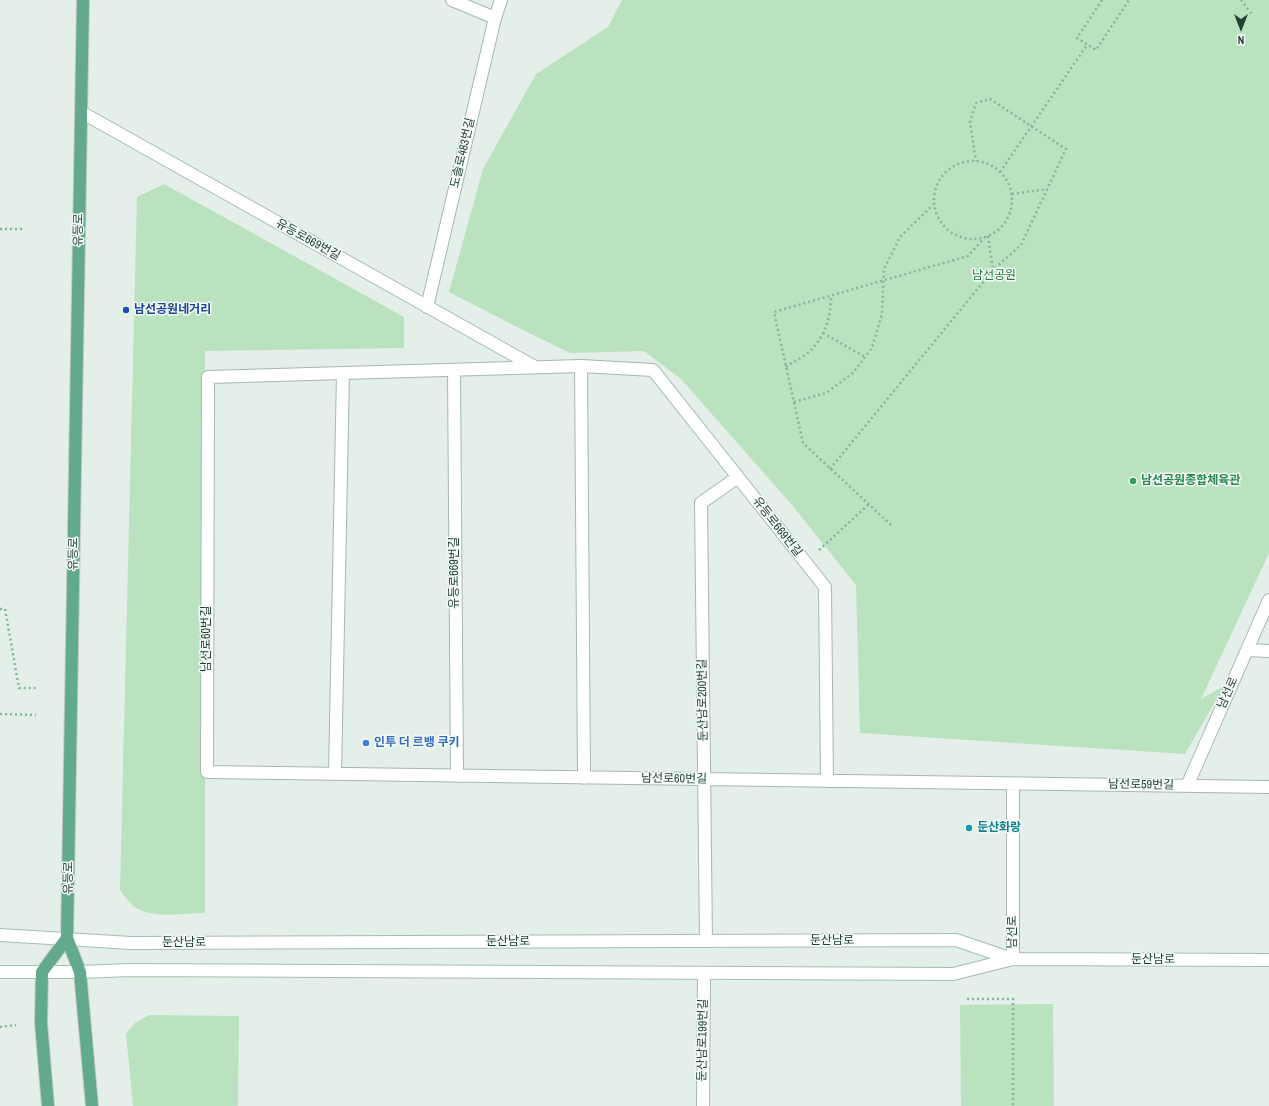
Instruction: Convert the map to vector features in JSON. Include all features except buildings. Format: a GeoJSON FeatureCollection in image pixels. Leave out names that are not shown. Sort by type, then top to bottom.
{"type":"FeatureCollection","features":[{"type":"Feature","properties":{"kind":"main road","name":"유등로"},"geometry":{"type":"LineString","coordinates":[[83,1],[67,938],[80,972],[92,1106]]}},
{"type":"Feature","properties":{"kind":"main road"},"geometry":{"type":"LineString","coordinates":[[48,1106],[41,1023],[42,972],[67,938]]}},
{"type":"Feature","properties":{"kind":"street"},"geometry":{"type":"LineString","coordinates":[[452,0],[494,18]]}},
{"type":"Feature","properties":{"kind":"street","name":"도솔로483번길"},"geometry":{"type":"LineString","coordinates":[[427,307],[494,18],[501,0]]}},
{"type":"Feature","properties":{"kind":"street","name":"유등로669번길"},"geometry":{"type":"LineString","coordinates":[[81,112],[536,367]]}},
{"type":"Feature","properties":{"kind":"street"},"geometry":{"type":"LineString","coordinates":[[582,366],[584,778]]}},
{"type":"Feature","properties":{"kind":"street","name":"유등로669번길"},"geometry":{"type":"LineString","coordinates":[[208,377],[582,366],[653,370],[825,587],[827,781]]}},
{"type":"Feature","properties":{"kind":"street","name":"유등로669번길"},"geometry":{"type":"LineString","coordinates":[[454,370],[457,776]]}},
{"type":"Feature","properties":{"kind":"street"},"geometry":{"type":"LineString","coordinates":[[335,774],[342,373]]}},
{"type":"Feature","properties":{"kind":"street","name":"남선로60번길"},"geometry":{"type":"LineString","coordinates":[[208,377],[206,772],[1013,784]]}},
{"type":"Feature","properties":{"kind":"street","name":"둔산남로200번길"},"geometry":{"type":"LineString","coordinates":[[706,941],[701,504],[738,477]]}},
{"type":"Feature","properties":{"kind":"street","name":"남선로"},"geometry":{"type":"LineString","coordinates":[[1187,786],[1269,600]]}},
{"type":"Feature","properties":{"kind":"street"},"geometry":{"type":"LineString","coordinates":[[1247,650],[1269,650]]}},
{"type":"Feature","properties":{"kind":"street","name":"남선로"},"geometry":{"type":"LineString","coordinates":[[1013,784],[1013,959]]}},
{"type":"Feature","properties":{"kind":"street","name":"남선로59번길"},"geometry":{"type":"LineString","coordinates":[[1013,784],[1269,787]]}},
{"type":"Feature","properties":{"kind":"street","name":"둔산남로"},"geometry":{"type":"LineString","coordinates":[[0,935],[131,943],[956,940],[1013,959]]}},
{"type":"Feature","properties":{"kind":"street","name":"둔산남로"},"geometry":{"type":"LineString","coordinates":[[0,972],[147,970],[704,974],[953,974],[1013,959],[1269,960]]}},
{"type":"Feature","properties":{"kind":"street","name":"둔산남로199번길"},"geometry":{"type":"LineString","coordinates":[[703,1106],[704,974]]}},
{"type":"Feature","properties":{"kind":"path"},"geometry":{"type":"LineString","coordinates":[[1102,0],[1077,38],[1096,50],[1129,0]]}},
{"type":"Feature","properties":{"kind":"path"},"geometry":{"type":"LineString","coordinates":[[1241,0],[1253,16]]}},
{"type":"Feature","properties":{"kind":"path"},"geometry":{"type":"LineString","coordinates":[[1000,172],[1087,44]]}},
{"type":"Feature","properties":{"kind":"path"},"geometry":{"type":"LineString","coordinates":[[830,469],[994,270],[1021,245],[1066,149],[990,99],[976,103],[970,122],[976,161]]}},
{"type":"Feature","properties":{"kind":"path"},"geometry":{"type":"LineString","coordinates":[[976,161],[986,163],[997,168],[1000,172],[1005,177],[1011,189],[1013,201],[1010,213],[1004,224],[995,232],[984,238],[970,240],[957,237],[945,229],[937,218],[933,205],[934,191],[939,179],[949,168],[961,162],[976,161]]}},
{"type":"Feature","properties":{"kind":"path"},"geometry":{"type":"LineString","coordinates":[[1012,194],[1048,189]]}},
{"type":"Feature","properties":{"kind":"path"},"geometry":{"type":"LineString","coordinates":[[794,402],[826,393],[854,373],[872,348],[882,314],[885,280],[884,269],[900,237],[933,205]]}},
{"type":"Feature","properties":{"kind":"path"},"geometry":{"type":"LineString","coordinates":[[0,229],[22,229]]}},
{"type":"Feature","properties":{"kind":"path"},"geometry":{"type":"LineString","coordinates":[[988,236],[994,270]]}},
{"type":"Feature","properties":{"kind":"path"},"geometry":{"type":"LineString","coordinates":[[891,525],[803,443],[774,312],[968,256],[984,238]]}},
{"type":"Feature","properties":{"kind":"path"},"geometry":{"type":"LineString","coordinates":[[786,367],[812,349],[827,327],[831,306],[831,296]]}},
{"type":"Feature","properties":{"kind":"path"},"geometry":{"type":"LineString","coordinates":[[823,333],[865,357]]}},
{"type":"Feature","properties":{"kind":"path"},"geometry":{"type":"LineString","coordinates":[[805,563],[869,504]]}},
{"type":"Feature","properties":{"kind":"path"},"geometry":{"type":"LineString","coordinates":[[0,609],[4,609],[19,688],[36,688]]}},
{"type":"Feature","properties":{"kind":"path"},"geometry":{"type":"LineString","coordinates":[[0,714],[36,715]]}},
{"type":"Feature","properties":{"kind":"path"},"geometry":{"type":"LineString","coordinates":[[967,999],[1013,999],[1013,1106]]}},
{"type":"Feature","properties":{"kind":"path"},"geometry":{"type":"LineString","coordinates":[[0,1027],[16,1025]]}},
{"type":"Feature","properties":{"kind":"green space","name":"남선공원"},"geometry":{"type":"Polygon","coordinates":[[[622,0],[1269,0],[1269,553],[1201,699],[1224,686],[1185,754],[860,733],[856,585],[792,505],[681,379],[644,351],[570,353],[449,292],[483,169],[536,74],[608,27],[622,0]]]}},
{"type":"Feature","properties":{"kind":"green space"},"geometry":{"type":"Polygon","coordinates":[[[164,184],[404,317],[404,348],[205,351],[205,913],[155,914],[147,912],[140,910],[131,904],[120,890],[137,197],[164,184]]]}},
{"type":"Feature","properties":{"kind":"green space"},"geometry":{"type":"Polygon","coordinates":[[[1053,1004],[1054,1106],[961,1106],[960,1005],[1053,1004]]]}},
{"type":"Feature","properties":{"kind":"green space"},"geometry":{"type":"Polygon","coordinates":[[[149,1015],[239,1016],[238,1106],[133,1106],[126,1034],[135,1023],[149,1015]]]}},
{"type":"Feature","properties":{"kind":"place","name":"남선공원네거리"},"geometry":{"type":"Point","coordinates":[126,310]}},
{"type":"Feature","properties":{"kind":"place","name":"남선공원종합체육관"},"geometry":{"type":"Point","coordinates":[1133,481]}},
{"type":"Feature","properties":{"kind":"place","name":"인투 더 르뱅 쿠키"},"geometry":{"type":"Point","coordinates":[366,743]}},
{"type":"Feature","properties":{"kind":"place","name":"둔산화랑"},"geometry":{"type":"Point","coordinates":[969,828]}}]}
